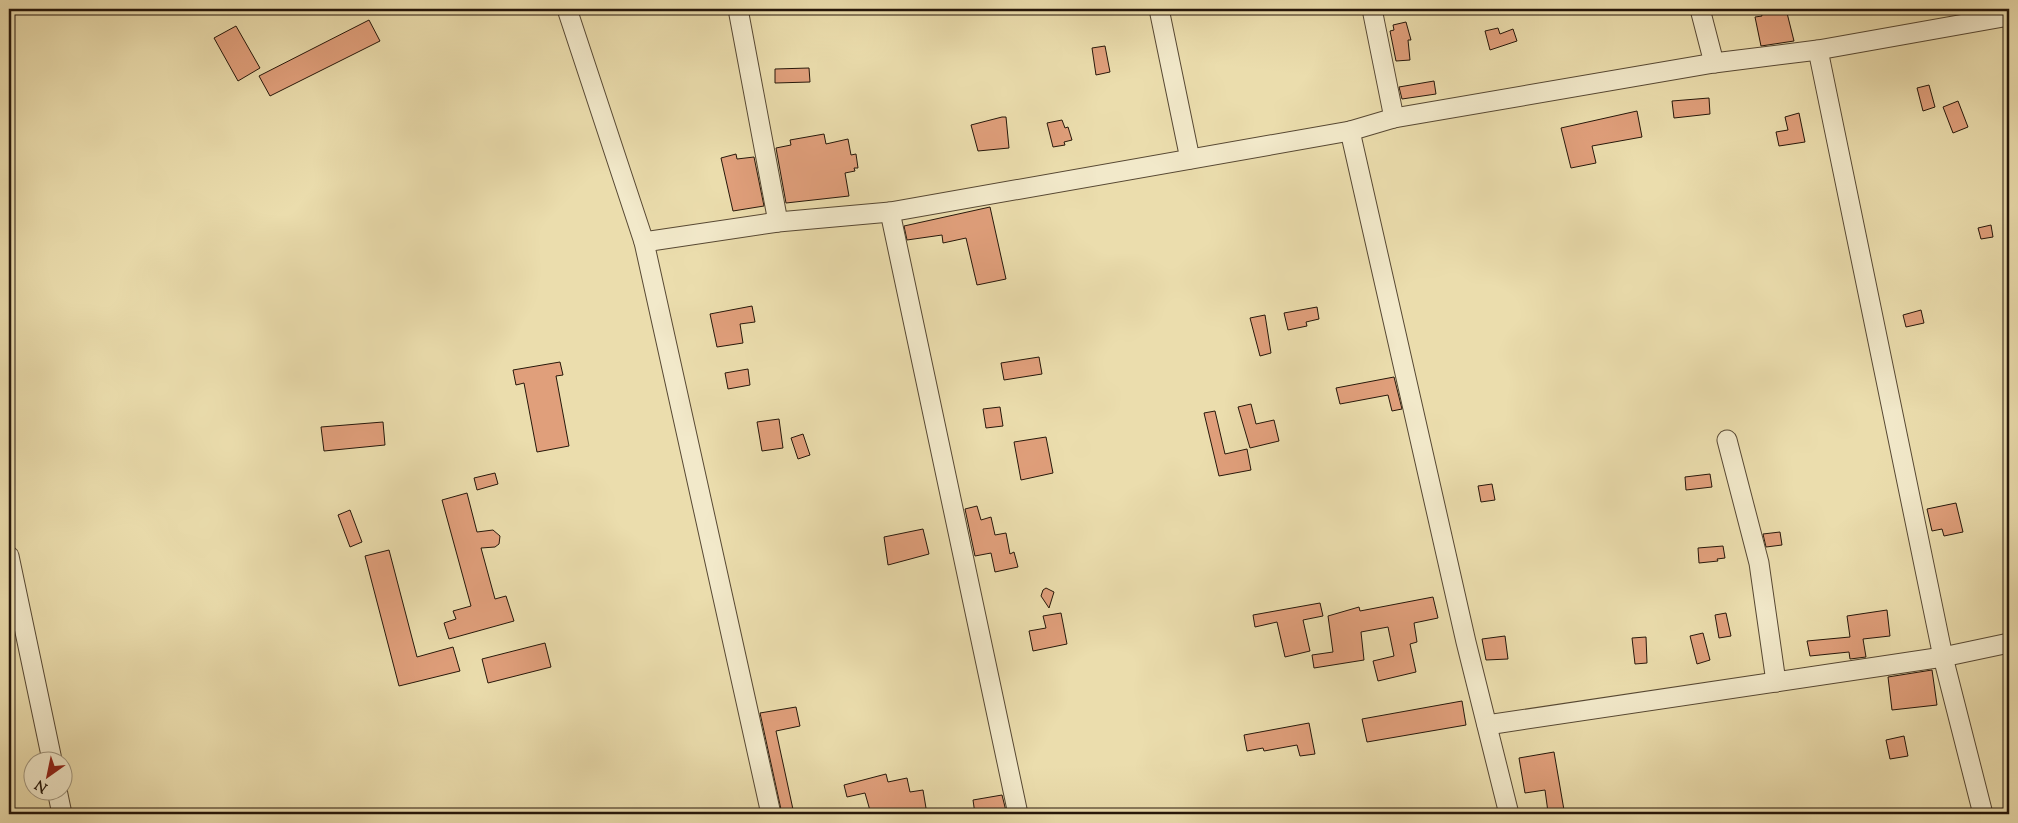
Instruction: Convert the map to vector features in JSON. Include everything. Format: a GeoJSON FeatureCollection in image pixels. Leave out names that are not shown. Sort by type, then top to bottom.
{"type":"FeatureCollection","features":[{"type":"Feature","properties":{"kind":"street"},"geometry":{"type":"LineString","coordinates":[[567,9],[644,242],[771,814]]}},
{"type":"Feature","properties":{"kind":"street"},"geometry":{"type":"LineString","coordinates":[[738,9],[778,222]]}},
{"type":"Feature","properties":{"kind":"street"},"geometry":{"type":"LineString","coordinates":[[1159,9],[1190,159]]}},
{"type":"Feature","properties":{"kind":"street"},"geometry":{"type":"LineString","coordinates":[[1372,9],[1394,118]]}},
{"type":"Feature","properties":{"kind":"street"},"geometry":{"type":"LineString","coordinates":[[1700,9],[1714,63]]}},
{"type":"Feature","properties":{"kind":"street"},"geometry":{"type":"LineString","coordinates":[[644,242],[778,222],[890,212],[1350,131],[1394,118],[1714,63],[1818,50],[1997,14]]}},
{"type":"Feature","properties":{"kind":"street"},"geometry":{"type":"LineString","coordinates":[[1818,50],[1943,657],[1983,814]]}},
{"type":"Feature","properties":{"kind":"street"},"geometry":{"type":"LineString","coordinates":[[1350,131],[1509,814]]}},
{"type":"Feature","properties":{"kind":"street"},"geometry":{"type":"LineString","coordinates":[[890,212],[1018,814]]}},
{"type":"Feature","properties":{"kind":"street"},"geometry":{"type":"LineString","coordinates":[[1727,440],[1759,563],[1776,682]]}},
{"type":"Feature","properties":{"kind":"street"},"geometry":{"type":"LineString","coordinates":[[9,556],[50,750]]}},
{"type":"Feature","properties":{"kind":"street"},"geometry":{"type":"LineString","coordinates":[[1487,725],[1943,657],[2009,643]]}},
{"type":"Feature","properties":{"kind":"street"},"geometry":{"type":"LineString","coordinates":[[59,800],[62,814]]}},
{"type":"Feature","properties":{"kind":"building"},"geometry":{"type":"Polygon","coordinates":[[[1760,9],[1786,9],[1794,41],[1761,46],[1755,17],[1762,16],[1760,9]]]}},
{"type":"Feature","properties":{"kind":"building"},"geometry":{"type":"Polygon","coordinates":[[[369,20],[380,41],[270,96],[259,76],[369,20]]]}},
{"type":"Feature","properties":{"kind":"building"},"geometry":{"type":"Polygon","coordinates":[[[1406,22],[1411,40],[1408,40],[1410,60],[1396,61],[1390,31],[1394,30],[1393,25],[1406,22]]]}},
{"type":"Feature","properties":{"kind":"building"},"geometry":{"type":"Polygon","coordinates":[[[236,26],[260,68],[238,81],[214,38],[236,26]]]}},
{"type":"Feature","properties":{"kind":"building"},"geometry":{"type":"Polygon","coordinates":[[[1498,28],[1500,34],[1513,29],[1517,41],[1490,50],[1485,31],[1498,28]]]}},
{"type":"Feature","properties":{"kind":"building"},"geometry":{"type":"Polygon","coordinates":[[[1105,46],[1110,72],[1096,75],[1092,48],[1105,46]]]}},
{"type":"Feature","properties":{"kind":"building"},"geometry":{"type":"Polygon","coordinates":[[[809,68],[810,82],[775,83],[775,69],[809,68]]]}},
{"type":"Feature","properties":{"kind":"building"},"geometry":{"type":"Polygon","coordinates":[[[1434,81],[1436,94],[1402,99],[1399,87],[1434,81]]]}},
{"type":"Feature","properties":{"kind":"building"},"geometry":{"type":"Polygon","coordinates":[[[1929,85],[1935,107],[1923,111],[1917,88],[1929,85]]]}},
{"type":"Feature","properties":{"kind":"building"},"geometry":{"type":"Polygon","coordinates":[[[1709,98],[1710,114],[1674,118],[1672,101],[1709,98]]]}},
{"type":"Feature","properties":{"kind":"building"},"geometry":{"type":"Polygon","coordinates":[[[1958,101],[1968,127],[1953,133],[1943,107],[1958,101]]]}},
{"type":"Feature","properties":{"kind":"building"},"geometry":{"type":"Polygon","coordinates":[[[1637,111],[1642,137],[1592,146],[1596,163],[1571,168],[1561,128],[1637,111]]]}},
{"type":"Feature","properties":{"kind":"building"},"geometry":{"type":"Polygon","coordinates":[[[1799,113],[1805,142],[1779,146],[1776,132],[1788,130],[1785,117],[1799,113]]]}},
{"type":"Feature","properties":{"kind":"building"},"geometry":{"type":"Polygon","coordinates":[[[1006,117],[1009,148],[978,151],[971,125],[1006,117]]]}},
{"type":"Feature","properties":{"kind":"building"},"geometry":{"type":"Polygon","coordinates":[[[1062,120],[1065,128],[1068,127],[1072,140],[1064,142],[1065,145],[1053,147],[1047,123],[1062,120]]]}},
{"type":"Feature","properties":{"kind":"building"},"geometry":{"type":"Polygon","coordinates":[[[824,134],[826,144],[848,139],[851,155],[856,154],[858,168],[854,168],[855,171],[845,173],[849,196],[786,203],[776,148],[791,145],[790,140],[824,134]]]}},
{"type":"Feature","properties":{"kind":"building"},"geometry":{"type":"Polygon","coordinates":[[[736,154],[737,159],[754,157],[764,206],[733,211],[721,158],[736,154]]]}},
{"type":"Feature","properties":{"kind":"building"},"geometry":{"type":"Polygon","coordinates":[[[990,207],[1006,279],[977,285],[966,238],[943,243],[942,235],[907,240],[904,226],[990,207]]]}},
{"type":"Feature","properties":{"kind":"building"},"geometry":{"type":"Polygon","coordinates":[[[1991,225],[1993,237],[1981,239],[1978,228],[1991,225]]]}},
{"type":"Feature","properties":{"kind":"building"},"geometry":{"type":"Polygon","coordinates":[[[752,306],[755,322],[740,324],[743,343],[717,347],[710,314],[752,306]]]}},
{"type":"Feature","properties":{"kind":"building"},"geometry":{"type":"Polygon","coordinates":[[[1317,307],[1319,319],[1306,322],[1307,326],[1288,330],[1284,313],[1317,307]]]}},
{"type":"Feature","properties":{"kind":"building"},"geometry":{"type":"Polygon","coordinates":[[[1921,310],[1924,323],[1906,327],[1903,315],[1921,310]]]}},
{"type":"Feature","properties":{"kind":"building"},"geometry":{"type":"Polygon","coordinates":[[[1265,315],[1271,353],[1260,356],[1250,318],[1265,315]]]}},
{"type":"Feature","properties":{"kind":"building"},"geometry":{"type":"Polygon","coordinates":[[[1039,357],[1042,374],[1004,380],[1001,363],[1039,357]]]}},
{"type":"Feature","properties":{"kind":"building"},"geometry":{"type":"Polygon","coordinates":[[[560,362],[563,375],[556,376],[569,446],[537,452],[524,383],[516,385],[513,370],[560,362]]]}},
{"type":"Feature","properties":{"kind":"building"},"geometry":{"type":"Polygon","coordinates":[[[748,369],[750,385],[728,389],[725,373],[748,369]]]}},
{"type":"Feature","properties":{"kind":"building"},"geometry":{"type":"Polygon","coordinates":[[[1394,377],[1402,409],[1392,411],[1388,395],[1340,404],[1336,388],[1394,377]]]}},
{"type":"Feature","properties":{"kind":"building"},"geometry":{"type":"Polygon","coordinates":[[[1251,404],[1256,424],[1274,420],[1279,441],[1250,448],[1238,407],[1251,404]]]}},
{"type":"Feature","properties":{"kind":"building"},"geometry":{"type":"Polygon","coordinates":[[[1000,407],[1003,426],[986,428],[983,409],[1000,407]]]}},
{"type":"Feature","properties":{"kind":"building"},"geometry":{"type":"Polygon","coordinates":[[[1215,411],[1225,454],[1247,449],[1251,470],[1219,476],[1204,413],[1215,411]]]}},
{"type":"Feature","properties":{"kind":"building"},"geometry":{"type":"Polygon","coordinates":[[[779,419],[783,448],[762,451],[757,422],[779,419]]]}},
{"type":"Feature","properties":{"kind":"building"},"geometry":{"type":"Polygon","coordinates":[[[383,422],[385,445],[324,451],[321,427],[383,422]]]}},
{"type":"Feature","properties":{"kind":"building"},"geometry":{"type":"Polygon","coordinates":[[[803,434],[810,455],[798,459],[791,438],[803,434]]]}},
{"type":"Feature","properties":{"kind":"building"},"geometry":{"type":"Polygon","coordinates":[[[1046,437],[1053,473],[1021,480],[1014,442],[1046,437]]]}},
{"type":"Feature","properties":{"kind":"building"},"geometry":{"type":"Polygon","coordinates":[[[495,473],[498,484],[477,490],[474,478],[495,473]]]}},
{"type":"Feature","properties":{"kind":"building"},"geometry":{"type":"Polygon","coordinates":[[[1710,474],[1712,487],[1686,490],[1685,477],[1710,474]]]}},
{"type":"Feature","properties":{"kind":"building"},"geometry":{"type":"Polygon","coordinates":[[[1492,484],[1495,500],[1481,502],[1478,486],[1492,484]]]}},
{"type":"Feature","properties":{"kind":"building"},"geometry":{"type":"Polygon","coordinates":[[[467,493],[477,532],[493,530],[500,536],[499,544],[495,547],[481,548],[495,599],[506,596],[514,621],[449,639],[444,623],[456,619],[453,611],[471,606],[442,500],[467,493]]]}},
{"type":"Feature","properties":{"kind":"building"},"geometry":{"type":"Polygon","coordinates":[[[1956,503],[1963,532],[1944,536],[1942,529],[1932,531],[1927,509],[1956,503]]]}},
{"type":"Feature","properties":{"kind":"building"},"geometry":{"type":"Polygon","coordinates":[[[977,506],[981,520],[991,517],[995,535],[1006,533],[1010,554],[1014,552],[1018,567],[995,572],[991,553],[975,556],[965,509],[977,506]]]}},
{"type":"Feature","properties":{"kind":"building"},"geometry":{"type":"Polygon","coordinates":[[[350,510],[362,542],[350,547],[338,515],[350,510]]]}},
{"type":"Feature","properties":{"kind":"building"},"geometry":{"type":"Polygon","coordinates":[[[923,529],[929,554],[888,565],[884,537],[923,529]]]}},
{"type":"Feature","properties":{"kind":"building"},"geometry":{"type":"Polygon","coordinates":[[[1780,532],[1782,545],[1766,547],[1763,534],[1780,532]]]}},
{"type":"Feature","properties":{"kind":"building"},"geometry":{"type":"Polygon","coordinates":[[[1723,546],[1725,558],[1717,559],[1718,561],[1699,563],[1698,548],[1723,546]]]}},
{"type":"Feature","properties":{"kind":"building"},"geometry":{"type":"Polygon","coordinates":[[[389,550],[417,657],[453,647],[460,671],[399,686],[365,556],[389,550]]]}},
{"type":"Feature","properties":{"kind":"building"},"geometry":{"type":"Polygon","coordinates":[[[1046,588],[1054,592],[1049,608],[1041,596],[1046,588]]]}},
{"type":"Feature","properties":{"kind":"building"},"geometry":{"type":"Polygon","coordinates":[[[1433,597],[1438,618],[1414,623],[1417,642],[1410,644],[1416,672],[1378,681],[1373,661],[1394,656],[1388,627],[1361,632],[1364,660],[1314,668],[1312,655],[1333,652],[1328,616],[1359,607],[1360,611],[1433,597]]]}},
{"type":"Feature","properties":{"kind":"building"},"geometry":{"type":"Polygon","coordinates":[[[1320,603],[1323,616],[1303,620],[1310,651],[1285,657],[1277,622],[1255,627],[1253,615],[1320,603]]]}},
{"type":"Feature","properties":{"kind":"building"},"geometry":{"type":"Polygon","coordinates":[[[1887,610],[1890,636],[1863,639],[1866,657],[1850,659],[1849,652],[1810,656],[1807,641],[1850,637],[1847,616],[1887,610]]]}},
{"type":"Feature","properties":{"kind":"building"},"geometry":{"type":"Polygon","coordinates":[[[1061,613],[1067,644],[1033,651],[1029,631],[1046,628],[1043,616],[1061,613]]]}},
{"type":"Feature","properties":{"kind":"building"},"geometry":{"type":"Polygon","coordinates":[[[1726,613],[1731,636],[1719,638],[1715,615],[1726,613]]]}},
{"type":"Feature","properties":{"kind":"building"},"geometry":{"type":"Polygon","coordinates":[[[1703,633],[1710,660],[1697,664],[1690,636],[1703,633]]]}},
{"type":"Feature","properties":{"kind":"building"},"geometry":{"type":"Polygon","coordinates":[[[1505,636],[1508,659],[1486,660],[1482,639],[1505,636]]]}},
{"type":"Feature","properties":{"kind":"building"},"geometry":{"type":"Polygon","coordinates":[[[1646,637],[1647,663],[1635,664],[1632,638],[1646,637]]]}},
{"type":"Feature","properties":{"kind":"building"},"geometry":{"type":"Polygon","coordinates":[[[545,643],[551,667],[488,683],[482,659],[545,643]]]}},
{"type":"Feature","properties":{"kind":"building"},"geometry":{"type":"Polygon","coordinates":[[[1932,670],[1937,705],[1892,710],[1888,677],[1932,670]]]}},
{"type":"Feature","properties":{"kind":"building"},"geometry":{"type":"Polygon","coordinates":[[[1462,701],[1466,725],[1367,742],[1362,719],[1462,701]]]}},
{"type":"Feature","properties":{"kind":"building"},"geometry":{"type":"Polygon","coordinates":[[[796,707],[800,726],[776,731],[794,814],[782,814],[760,713],[796,707]]]}},
{"type":"Feature","properties":{"kind":"building"},"geometry":{"type":"Polygon","coordinates":[[[1309,723],[1315,754],[1300,756],[1297,745],[1264,751],[1263,748],[1247,751],[1244,735],[1309,723]]]}},
{"type":"Feature","properties":{"kind":"building"},"geometry":{"type":"Polygon","coordinates":[[[1904,736],[1908,756],[1890,759],[1886,740],[1904,736]]]}},
{"type":"Feature","properties":{"kind":"building"},"geometry":{"type":"Polygon","coordinates":[[[1554,752],[1564,810],[1548,812],[1545,790],[1525,793],[1519,758],[1554,752]]]}},
{"type":"Feature","properties":{"kind":"building"},"geometry":{"type":"Polygon","coordinates":[[[886,774],[888,782],[907,778],[910,792],[923,790],[927,814],[871,814],[865,793],[847,797],[844,785],[886,774]]]}},
{"type":"Feature","properties":{"kind":"building"},"geometry":{"type":"Polygon","coordinates":[[[1002,795],[1006,811],[975,814],[973,800],[1002,795]]]}}]}
